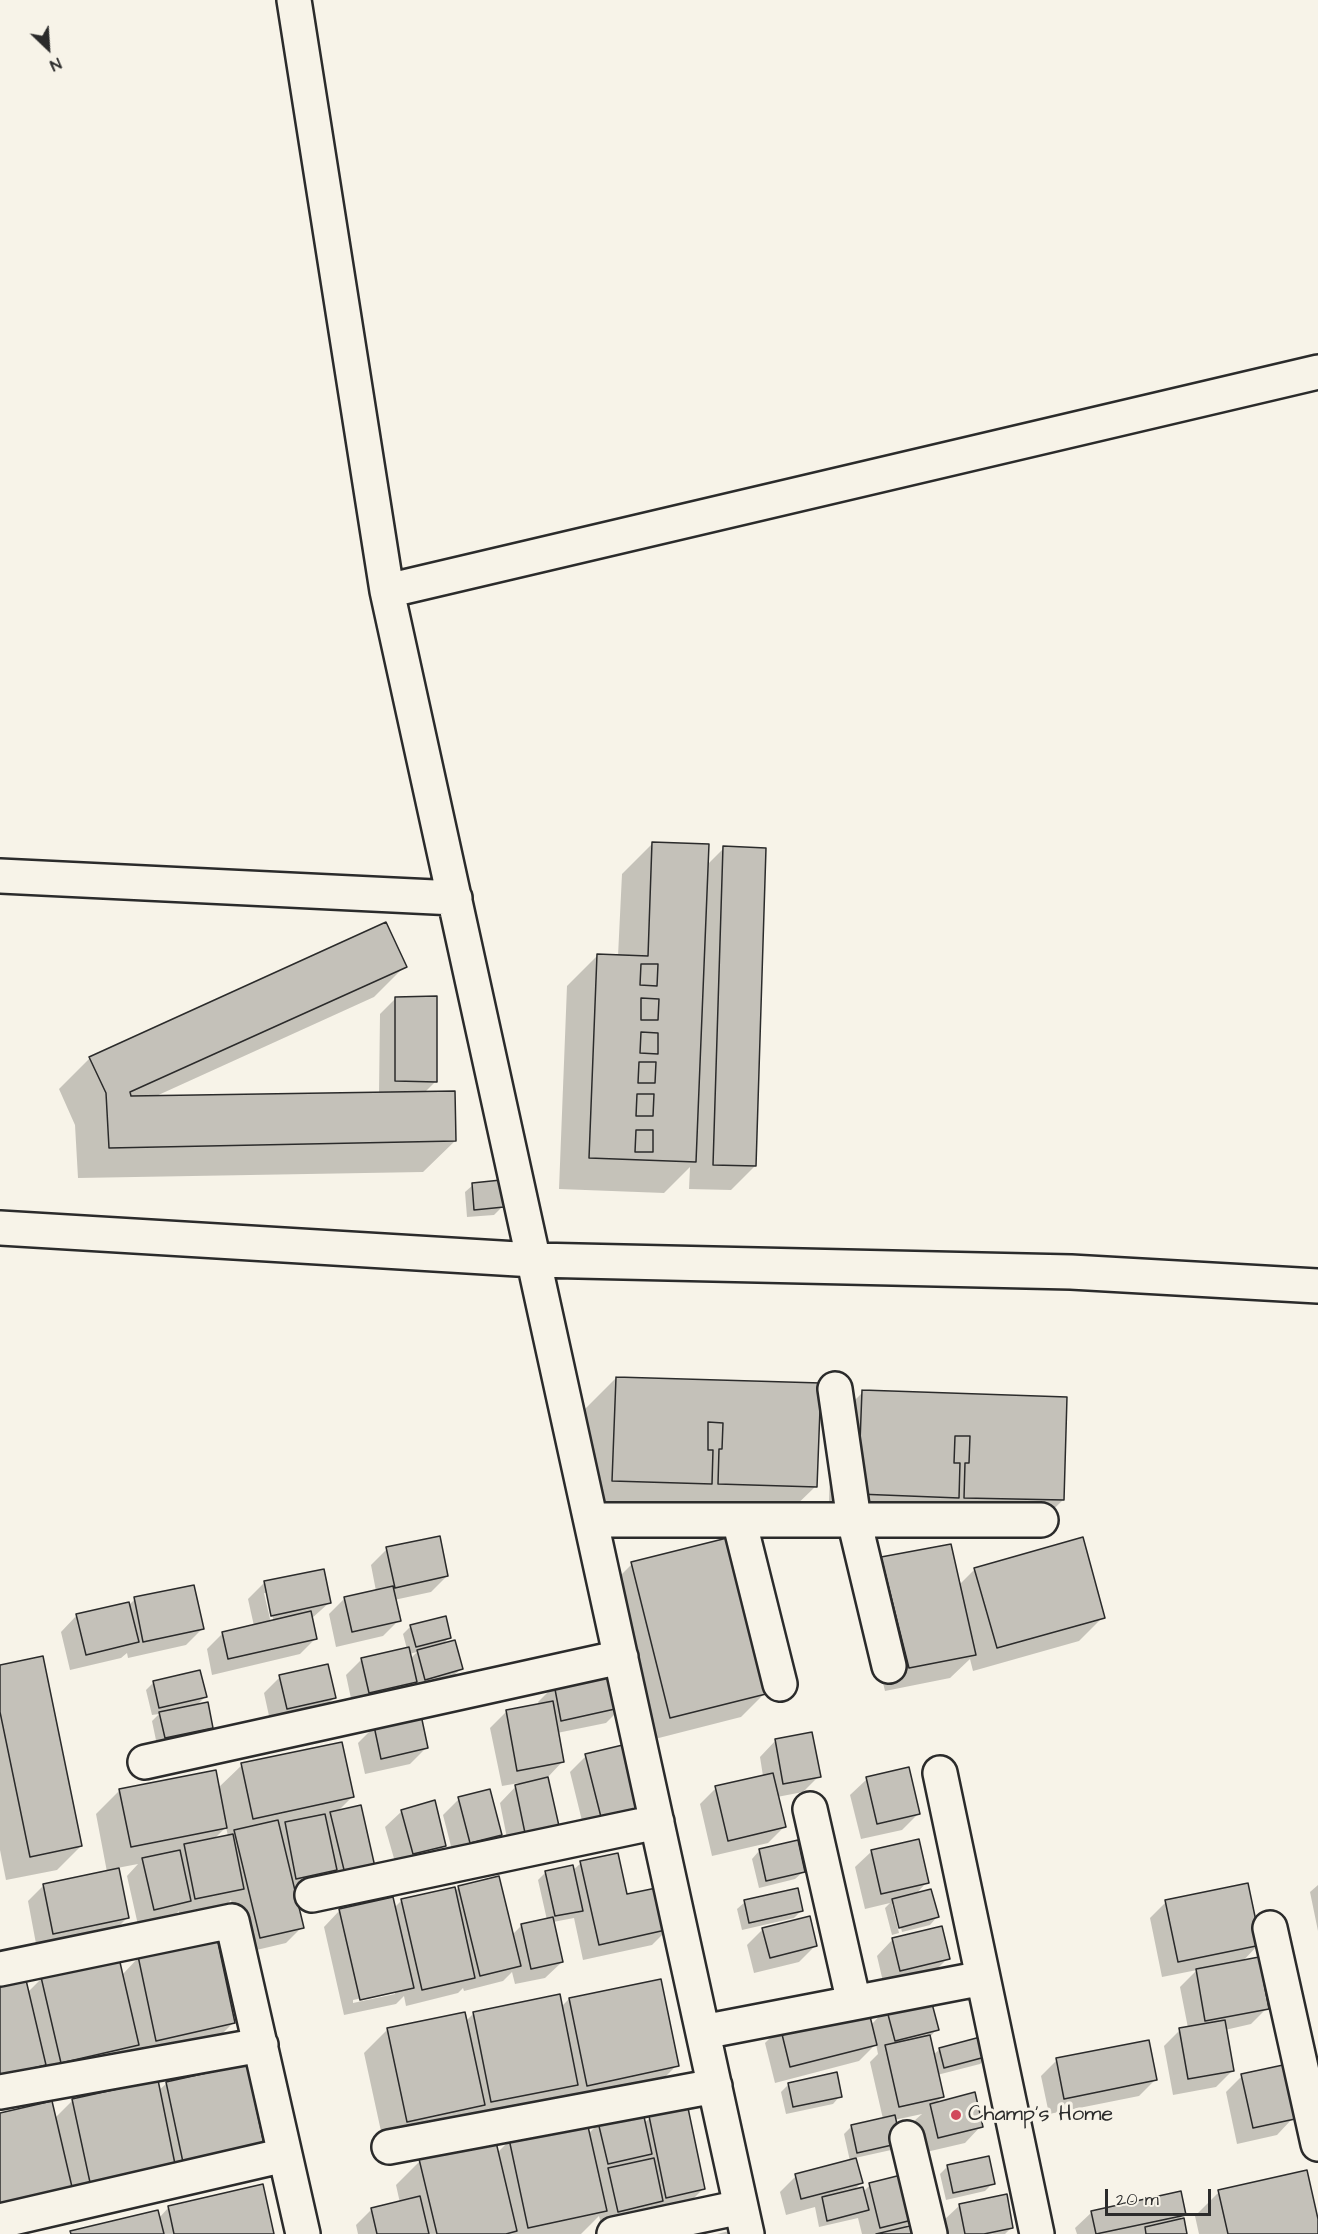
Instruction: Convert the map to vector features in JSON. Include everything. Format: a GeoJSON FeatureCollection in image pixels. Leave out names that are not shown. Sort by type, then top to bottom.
{"type":"FeatureCollection","features":[{"type":"Feature","properties":{"kind":"street"},"geometry":{"type":"LineString","coordinates":[[294,0],[387,591],[744,2221],[614,2234]]}},
{"type":"Feature","properties":{"kind":"street"},"geometry":{"type":"LineString","coordinates":[[387,591],[1318,372]]}},
{"type":"Feature","properties":{"kind":"street"},"geometry":{"type":"LineString","coordinates":[[0,876],[455,898]]}},
{"type":"Feature","properties":{"kind":"street"},"geometry":{"type":"LineString","coordinates":[[0,1227],[534,1260],[1071,1272],[1318,1286]]}},
{"type":"Feature","properties":{"kind":"street"},"geometry":{"type":"LineString","coordinates":[[835,1389],[854,1520],[889,1666]]}},
{"type":"Feature","properties":{"kind":"street"},"geometry":{"type":"LineString","coordinates":[[591,1520],[1041,1520]]}},
{"type":"Feature","properties":{"kind":"street"},"geometry":{"type":"LineString","coordinates":[[740,1521],[780,1684]]}},
{"type":"Feature","properties":{"kind":"street"},"geometry":{"type":"LineString","coordinates":[[145,1762],[621,1657]]}},
{"type":"Feature","properties":{"kind":"street"},"geometry":{"type":"LineString","coordinates":[[940,1773],[1037,2234]]}},
{"type":"Feature","properties":{"kind":"street"},"geometry":{"type":"LineString","coordinates":[[810,1809],[854,2003]]}},
{"type":"Feature","properties":{"kind":"street"},"geometry":{"type":"LineString","coordinates":[[312,1895],[657,1822]]}},
{"type":"Feature","properties":{"kind":"street"},"geometry":{"type":"LineString","coordinates":[[0,1969],[232,1921],[303,2234]]}},
{"type":"Feature","properties":{"kind":"street"},"geometry":{"type":"LineString","coordinates":[[1270,1928],[1318,2144]]}},
{"type":"Feature","properties":{"kind":"street"},"geometry":{"type":"LineString","coordinates":[[703,2032],[983,1978]]}},
{"type":"Feature","properties":{"kind":"street"},"geometry":{"type":"LineString","coordinates":[[0,2092],[261,2045]]}},
{"type":"Feature","properties":{"kind":"street"},"geometry":{"type":"LineString","coordinates":[[389,2147],[715,2086]]}},
{"type":"Feature","properties":{"kind":"street"},"geometry":{"type":"LineString","coordinates":[[907,2138],[930,2234]]}},
{"type":"Feature","properties":{"kind":"street"},"geometry":{"type":"LineString","coordinates":[[0,2221],[285,2155]]}},
{"type":"Feature","properties":{"kind":"building"},"geometry":{"type":"Polygon","coordinates":[[[652,842],[709,844],[696,1162],[589,1158],[597,954],[648,956],[652,842]],[[641,964],[640,985],[657,986],[658,964],[641,964]],[[641,998],[641,1020],[658,1020],[659,999],[641,998]],[[641,1032],[640,1053],[658,1054],[658,1033],[641,1032]],[[639,1062],[638,1083],[655,1083],[656,1062],[639,1062]],[[637,1094],[636,1116],[653,1116],[654,1094],[637,1094]],[[636,1130],[635,1152],[653,1152],[653,1130],[636,1130]]]}},
{"type":"Feature","properties":{"kind":"building"},"geometry":{"type":"Polygon","coordinates":[[[723,846],[766,848],[756,1166],[713,1165],[723,846]]]}},
{"type":"Feature","properties":{"kind":"building"},"geometry":{"type":"Polygon","coordinates":[[[386,922],[407,967],[130,1092],[131,1096],[455,1091],[456,1141],[109,1148],[106,1093],[89,1057],[386,922]]]}},
{"type":"Feature","properties":{"kind":"building"},"geometry":{"type":"Polygon","coordinates":[[[437,996],[437,1082],[395,1081],[395,997],[437,996]]]}},
{"type":"Feature","properties":{"kind":"building"},"geometry":{"type":"Polygon","coordinates":[[[501,1180],[504,1207],[474,1210],[472,1183],[501,1180]]]}},
{"type":"Feature","properties":{"kind":"building"},"geometry":{"type":"Polygon","coordinates":[[[616,1377],[821,1383],[817,1487],[718,1484],[719,1449],[722,1449],[723,1423],[708,1422],[708,1450],[713,1450],[712,1484],[612,1481],[616,1377]]]}},
{"type":"Feature","properties":{"kind":"building"},"geometry":{"type":"Polygon","coordinates":[[[862,1390],[1067,1397],[1064,1500],[964,1498],[965,1463],[969,1463],[970,1436],[955,1436],[954,1463],[960,1463],[959,1498],[858,1494],[862,1390]]]}},
{"type":"Feature","properties":{"kind":"building"},"geometry":{"type":"Polygon","coordinates":[[[440,1536],[448,1576],[395,1588],[386,1547],[440,1536]]]}},
{"type":"Feature","properties":{"kind":"building"},"geometry":{"type":"Polygon","coordinates":[[[1083,1537],[1105,1618],[997,1648],[974,1568],[1083,1537]]]}},
{"type":"Feature","properties":{"kind":"building"},"geometry":{"type":"Polygon","coordinates":[[[727,1538],[766,1694],[670,1718],[631,1562],[727,1538]]]}},
{"type":"Feature","properties":{"kind":"building"},"geometry":{"type":"Polygon","coordinates":[[[951,1544],[976,1655],[909,1668],[881,1557],[951,1544]]]}},
{"type":"Feature","properties":{"kind":"building"},"geometry":{"type":"Polygon","coordinates":[[[324,1569],[331,1603],[271,1616],[264,1581],[324,1569]]]}},
{"type":"Feature","properties":{"kind":"building"},"geometry":{"type":"Polygon","coordinates":[[[194,1585],[204,1629],[143,1642],[134,1597],[194,1585]]]}},
{"type":"Feature","properties":{"kind":"building"},"geometry":{"type":"Polygon","coordinates":[[[393,1586],[401,1621],[352,1632],[344,1597],[393,1586]]]}},
{"type":"Feature","properties":{"kind":"building"},"geometry":{"type":"Polygon","coordinates":[[[129,1602],[139,1642],[86,1655],[76,1614],[129,1602]]]}},
{"type":"Feature","properties":{"kind":"building"},"geometry":{"type":"Polygon","coordinates":[[[311,1611],[317,1639],[228,1659],[222,1632],[311,1611]]]}},
{"type":"Feature","properties":{"kind":"building"},"geometry":{"type":"Polygon","coordinates":[[[446,1616],[451,1638],[416,1647],[410,1625],[446,1616]]]}},
{"type":"Feature","properties":{"kind":"building"},"geometry":{"type":"Polygon","coordinates":[[[455,1640],[463,1669],[425,1680],[417,1650],[455,1640]]]}},
{"type":"Feature","properties":{"kind":"building"},"geometry":{"type":"Polygon","coordinates":[[[409,1647],[417,1682],[369,1693],[361,1658],[409,1647]]]}},
{"type":"Feature","properties":{"kind":"building"},"geometry":{"type":"Polygon","coordinates":[[[43,1656],[82,1846],[30,1857],[0,1712],[0,1665],[43,1656]]]}},
{"type":"Feature","properties":{"kind":"building"},"geometry":{"type":"Polygon","coordinates":[[[328,1664],[336,1698],[287,1709],[279,1675],[328,1664]]]}},
{"type":"Feature","properties":{"kind":"building"},"geometry":{"type":"Polygon","coordinates":[[[200,1670],[207,1697],[159,1708],[153,1681],[200,1670]]]}},
{"type":"Feature","properties":{"kind":"building"},"geometry":{"type":"Polygon","coordinates":[[[616,1672],[624,1707],[561,1721],[554,1684],[616,1672]]]}},
{"type":"Feature","properties":{"kind":"building"},"geometry":{"type":"Polygon","coordinates":[[[553,1701],[564,1762],[517,1771],[506,1710],[553,1701]]]}},
{"type":"Feature","properties":{"kind":"building"},"geometry":{"type":"Polygon","coordinates":[[[208,1702],[213,1728],[165,1738],[159,1712],[208,1702]]]}},
{"type":"Feature","properties":{"kind":"building"},"geometry":{"type":"Polygon","coordinates":[[[421,1715],[428,1748],[381,1759],[374,1726],[421,1715]]]}},
{"type":"Feature","properties":{"kind":"building"},"geometry":{"type":"Polygon","coordinates":[[[812,1732],[821,1777],[783,1784],[775,1739],[812,1732]]]}},
{"type":"Feature","properties":{"kind":"building"},"geometry":{"type":"Polygon","coordinates":[[[342,1742],[354,1797],[253,1819],[241,1763],[342,1742]]]}},
{"type":"Feature","properties":{"kind":"building"},"geometry":{"type":"Polygon","coordinates":[[[631,1743],[648,1810],[602,1821],[585,1754],[631,1743]]]}},
{"type":"Feature","properties":{"kind":"building"},"geometry":{"type":"Polygon","coordinates":[[[909,1767],[920,1814],[877,1824],[866,1777],[909,1767]]]}},
{"type":"Feature","properties":{"kind":"building"},"geometry":{"type":"Polygon","coordinates":[[[216,1770],[227,1828],[131,1847],[119,1789],[216,1770]]]}},
{"type":"Feature","properties":{"kind":"building"},"geometry":{"type":"Polygon","coordinates":[[[773,1773],[786,1827],[728,1841],[715,1786],[773,1773]]]}},
{"type":"Feature","properties":{"kind":"building"},"geometry":{"type":"Polygon","coordinates":[[[548,1777],[559,1826],[525,1833],[515,1785],[548,1777]]]}},
{"type":"Feature","properties":{"kind":"building"},"geometry":{"type":"Polygon","coordinates":[[[490,1789],[502,1835],[470,1843],[458,1797],[490,1789]]]}},
{"type":"Feature","properties":{"kind":"building"},"geometry":{"type":"Polygon","coordinates":[[[435,1800],[446,1846],[413,1854],[401,1810],[435,1800]]]}},
{"type":"Feature","properties":{"kind":"building"},"geometry":{"type":"Polygon","coordinates":[[[361,1805],[375,1867],[345,1874],[330,1812],[361,1805]]]}},
{"type":"Feature","properties":{"kind":"building"},"geometry":{"type":"Polygon","coordinates":[[[325,1814],[337,1870],[296,1879],[285,1822],[325,1814]]]}},
{"type":"Feature","properties":{"kind":"building"},"geometry":{"type":"Polygon","coordinates":[[[278,1820],[304,1928],[260,1938],[234,1830],[278,1820]]]}},
{"type":"Feature","properties":{"kind":"building"},"geometry":{"type":"Polygon","coordinates":[[[233,1834],[244,1889],[195,1899],[184,1844],[233,1834]]]}},
{"type":"Feature","properties":{"kind":"building"},"geometry":{"type":"Polygon","coordinates":[[[919,1839],[929,1883],[881,1894],[871,1850],[919,1839]]]}},
{"type":"Feature","properties":{"kind":"building"},"geometry":{"type":"Polygon","coordinates":[[[798,1840],[805,1872],[766,1881],[759,1849],[798,1840]]]}},
{"type":"Feature","properties":{"kind":"building"},"geometry":{"type":"Polygon","coordinates":[[[180,1850],[191,1901],[154,1910],[142,1858],[180,1850]]]}},
{"type":"Feature","properties":{"kind":"building"},"geometry":{"type":"Polygon","coordinates":[[[618,1853],[627,1894],[661,1887],[670,1929],[599,1945],[580,1861],[618,1853]]]}},
{"type":"Feature","properties":{"kind":"building"},"geometry":{"type":"Polygon","coordinates":[[[573,1865],[583,1911],[555,1916],[545,1871],[573,1865]]]}},
{"type":"Feature","properties":{"kind":"building"},"geometry":{"type":"Polygon","coordinates":[[[119,1868],[129,1918],[53,1934],[43,1884],[119,1868]]]}},
{"type":"Feature","properties":{"kind":"building"},"geometry":{"type":"Polygon","coordinates":[[[499,1876],[521,1966],[480,1976],[458,1886],[499,1876]]]}},
{"type":"Feature","properties":{"kind":"building"},"geometry":{"type":"Polygon","coordinates":[[[1248,1883],[1261,1945],[1178,1962],[1165,1900],[1248,1883]]]}},
{"type":"Feature","properties":{"kind":"building"},"geometry":{"type":"Polygon","coordinates":[[[455,1887],[475,1978],[422,1990],[401,1899],[455,1887]]]}},
{"type":"Feature","properties":{"kind":"building"},"geometry":{"type":"Polygon","coordinates":[[[798,1888],[803,1911],[749,1923],[744,1900],[798,1888]]]}},
{"type":"Feature","properties":{"kind":"building"},"geometry":{"type":"Polygon","coordinates":[[[931,1889],[939,1917],[899,1928],[892,1899],[931,1889]]]}},
{"type":"Feature","properties":{"kind":"building"},"geometry":{"type":"Polygon","coordinates":[[[393,1897],[414,1988],[360,2000],[339,1909],[393,1897]]]}},
{"type":"Feature","properties":{"kind":"building"},"geometry":{"type":"Polygon","coordinates":[[[810,1916],[817,1946],[770,1958],[762,1928],[810,1916]]]}},
{"type":"Feature","properties":{"kind":"building"},"geometry":{"type":"Polygon","coordinates":[[[553,1917],[563,1962],[531,1969],[521,1924],[553,1917]]]}},
{"type":"Feature","properties":{"kind":"building"},"geometry":{"type":"Polygon","coordinates":[[[942,1926],[950,1959],[900,1971],[892,1938],[942,1926]]]}},
{"type":"Feature","properties":{"kind":"building"},"geometry":{"type":"Polygon","coordinates":[[[217,1938],[235,2023],[156,2041],[138,1956],[217,1938]]]}},
{"type":"Feature","properties":{"kind":"building"},"geometry":{"type":"Polygon","coordinates":[[[1259,1957],[1269,2009],[1205,2021],[1196,1969],[1259,1957]]]}},
{"type":"Feature","properties":{"kind":"building"},"geometry":{"type":"Polygon","coordinates":[[[119,1958],[139,2045],[61,2063],[41,1977],[119,1958]]]}},
{"type":"Feature","properties":{"kind":"building"},"geometry":{"type":"Polygon","coordinates":[[[661,1979],[679,2066],[587,2086],[569,1998],[661,1979]]]}},
{"type":"Feature","properties":{"kind":"building"},"geometry":{"type":"Polygon","coordinates":[[[26,1980],[46,2065],[0,2076],[0,1987],[26,1980]]]}},
{"type":"Feature","properties":{"kind":"building"},"geometry":{"type":"Polygon","coordinates":[[[560,1994],[578,2085],[491,2102],[473,2012],[560,1994]]]}},
{"type":"Feature","properties":{"kind":"building"},"geometry":{"type":"Polygon","coordinates":[[[930,1996],[939,2030],[895,2041],[886,2007],[930,1996]]]}},
{"type":"Feature","properties":{"kind":"building"},"geometry":{"type":"Polygon","coordinates":[[[867,2004],[877,2045],[790,2067],[780,2026],[867,2004]]]}},
{"type":"Feature","properties":{"kind":"building"},"geometry":{"type":"Polygon","coordinates":[[[465,2012],[485,2105],[407,2122],[387,2028],[465,2012]]]}},
{"type":"Feature","properties":{"kind":"building"},"geometry":{"type":"Polygon","coordinates":[[[1225,2020],[1234,2071],[1188,2079],[1179,2028],[1225,2020]]]}},
{"type":"Feature","properties":{"kind":"building"},"geometry":{"type":"Polygon","coordinates":[[[930,2035],[944,2097],[899,2107],[885,2045],[930,2035]]]}},
{"type":"Feature","properties":{"kind":"building"},"geometry":{"type":"Polygon","coordinates":[[[984,2036],[989,2056],[944,2068],[939,2048],[984,2036]]]}},
{"type":"Feature","properties":{"kind":"building"},"geometry":{"type":"Polygon","coordinates":[[[1149,2040],[1157,2080],[1064,2099],[1056,2058],[1149,2040]]]}},
{"type":"Feature","properties":{"kind":"building"},"geometry":{"type":"Polygon","coordinates":[[[247,2064],[265,2149],[184,2167],[166,2082],[247,2064]]]}},
{"type":"Feature","properties":{"kind":"building"},"geometry":{"type":"Polygon","coordinates":[[[1283,2065],[1295,2119],[1253,2128],[1241,2074],[1283,2065]]]}},
{"type":"Feature","properties":{"kind":"building"},"geometry":{"type":"Polygon","coordinates":[[[837,2072],[842,2097],[793,2107],[788,2083],[837,2072]]]}},
{"type":"Feature","properties":{"kind":"building"},"geometry":{"type":"Polygon","coordinates":[[[158,2080],[176,2169],[91,2187],[72,2099],[158,2080]]]}},
{"type":"Feature","properties":{"kind":"building","name":"Champ's Home"},"geometry":{"type":"Polygon","coordinates":[[[975,2092],[983,2127],[938,2138],[930,2104],[975,2092]]]}},
{"type":"Feature","properties":{"kind":"building"},"geometry":{"type":"Polygon","coordinates":[[[52,2101],[72,2187],[0,2203],[0,2113],[52,2101]]]}},
{"type":"Feature","properties":{"kind":"building"},"geometry":{"type":"Polygon","coordinates":[[[688,2108],[705,2189],[666,2198],[649,2116],[688,2108]]]}},
{"type":"Feature","properties":{"kind":"building"},"geometry":{"type":"Polygon","coordinates":[[[643,2112],[652,2154],[608,2164],[598,2122],[643,2112]]]}},
{"type":"Feature","properties":{"kind":"building"},"geometry":{"type":"Polygon","coordinates":[[[895,2115],[901,2143],[857,2153],[851,2125],[895,2115]]]}},
{"type":"Feature","properties":{"kind":"building"},"geometry":{"type":"Polygon","coordinates":[[[587,2122],[607,2211],[528,2228],[509,2139],[587,2122]]]}},
{"type":"Feature","properties":{"kind":"building"},"geometry":{"type":"Polygon","coordinates":[[[496,2142],[517,2231],[506,2234],[437,2234],[419,2159],[496,2142]]]}},
{"type":"Feature","properties":{"kind":"building"},"geometry":{"type":"Polygon","coordinates":[[[989,2156],[995,2184],[953,2193],[947,2165],[989,2156]]]}},
{"type":"Feature","properties":{"kind":"building"},"geometry":{"type":"Polygon","coordinates":[[[654,2158],[663,2201],[618,2212],[608,2168],[654,2158]]]}},
{"type":"Feature","properties":{"kind":"building"},"geometry":{"type":"Polygon","coordinates":[[[856,2158],[863,2183],[801,2199],[795,2174],[856,2158]]]}},
{"type":"Feature","properties":{"kind":"building"},"geometry":{"type":"Polygon","coordinates":[[[1307,2170],[1318,2219],[1318,2234],[1228,2234],[1218,2190],[1307,2170]]]}},
{"type":"Feature","properties":{"kind":"building"},"geometry":{"type":"Polygon","coordinates":[[[905,2174],[916,2219],[880,2228],[869,2183],[905,2174]]]}},
{"type":"Feature","properties":{"kind":"building"},"geometry":{"type":"Polygon","coordinates":[[[263,2184],[274,2234],[174,2234],[168,2206],[263,2184]]]}},
{"type":"Feature","properties":{"kind":"building"},"geometry":{"type":"Polygon","coordinates":[[[863,2187],[869,2210],[827,2221],[822,2197],[863,2187]]]}},
{"type":"Feature","properties":{"kind":"building"},"geometry":{"type":"Polygon","coordinates":[[[1181,2191],[1186,2215],[1096,2234],[1091,2211],[1181,2191]]]}},
{"type":"Feature","properties":{"kind":"building"},"geometry":{"type":"Polygon","coordinates":[[[1007,2194],[1013,2228],[984,2234],[965,2234],[959,2204],[1007,2194]]]}},
{"type":"Feature","properties":{"kind":"building"},"geometry":{"type":"Polygon","coordinates":[[[420,2196],[429,2234],[377,2234],[371,2208],[420,2196]]]}},
{"type":"Feature","properties":{"kind":"building"},"geometry":{"type":"Polygon","coordinates":[[[158,2210],[164,2234],[71,2234],[70,2231],[158,2210]]]}},
{"type":"Feature","properties":{"kind":"building"},"geometry":{"type":"Polygon","coordinates":[[[1184,2218],[1187,2234],[1146,2234],[1145,2227],[1184,2218]]]}},
{"type":"Feature","properties":{"kind":"building"},"geometry":{"type":"Polygon","coordinates":[[[918,2224],[920,2234],[876,2234],[918,2224]]]}},
{"type":"Feature","properties":{"kind":"place","name":"Champ's Home"},"geometry":{"type":"Point","coordinates":[956,2115]}}]}
